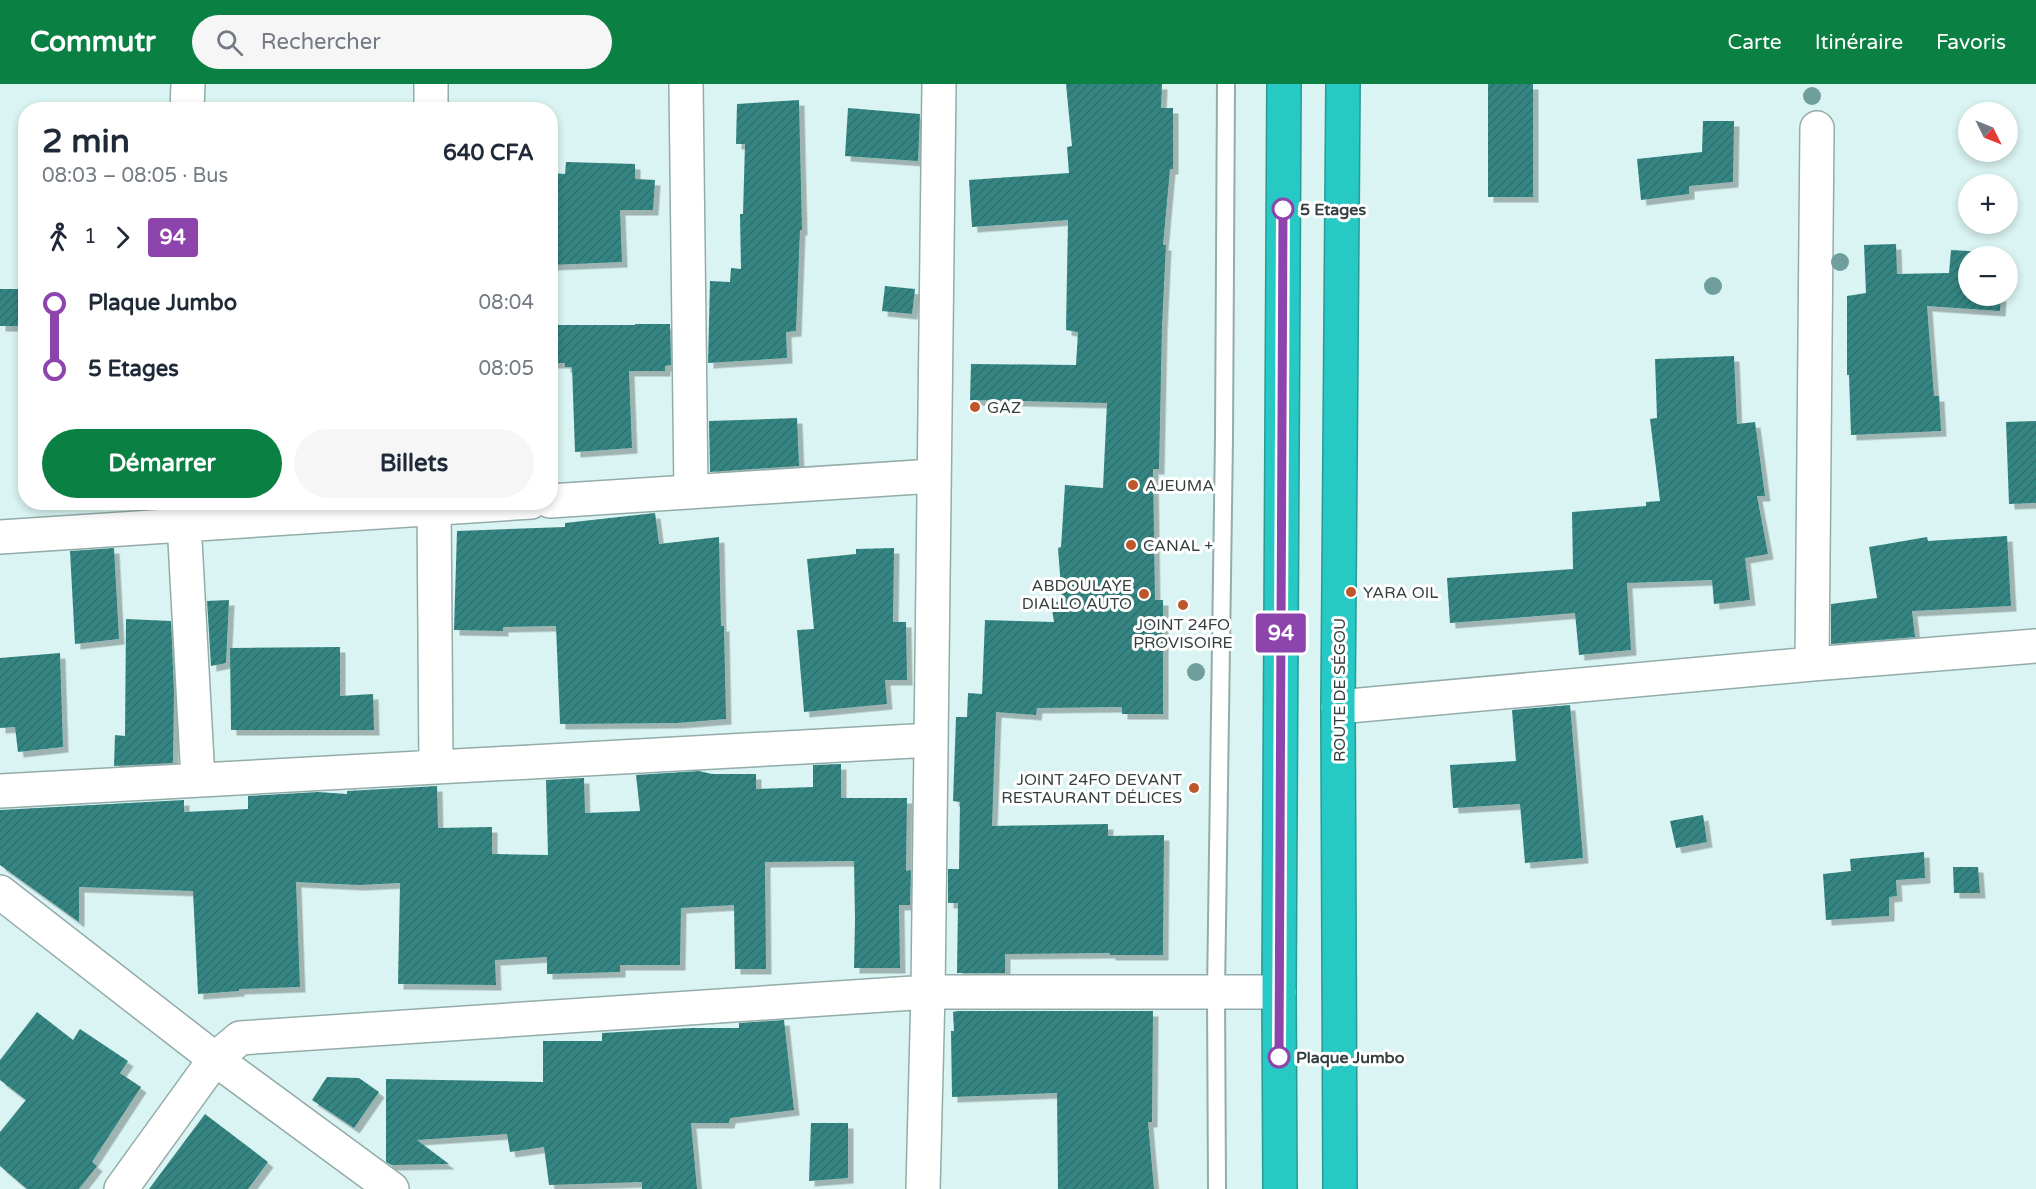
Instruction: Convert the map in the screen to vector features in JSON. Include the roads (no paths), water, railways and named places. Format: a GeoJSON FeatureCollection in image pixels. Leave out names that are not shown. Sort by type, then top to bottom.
{"type":"FeatureCollection","features":[{"type":"Feature","properties":{"kind":"highway"},"geometry":{"type":"LineString","coordinates":[[1280,1189],[1284,84]]}},
{"type":"Feature","properties":{"kind":"highway","name":"ROUTE DE SÉGOU"},"geometry":{"type":"LineString","coordinates":[[1340,1189],[1338,707],[1343,84]]}},
{"type":"Feature","properties":{"kind":"street"},"geometry":{"type":"LineString","coordinates":[[188,84],[188,102]]}},
{"type":"Feature","properties":{"kind":"street"},"geometry":{"type":"LineString","coordinates":[[431,84],[431,102]]}},
{"type":"Feature","properties":{"kind":"street"},"geometry":{"type":"LineString","coordinates":[[686,84],[691,492]]}},
{"type":"Feature","properties":{"kind":"street"},"geometry":{"type":"LineString","coordinates":[[923,1189],[928,992],[939,84]]}},
{"type":"Feature","properties":{"kind":"street"},"geometry":{"type":"LineString","coordinates":[[1812,664],[1817,128]]}},
{"type":"Feature","properties":{"kind":"street"},"geometry":{"type":"LineString","coordinates":[[558,500],[933,476]]}},
{"type":"Feature","properties":{"kind":"street"},"geometry":{"type":"LineString","coordinates":[[0,537],[183,514],[308,510]]}},
{"type":"Feature","properties":{"kind":"street"},"geometry":{"type":"LineString","coordinates":[[434,510],[436,767]]}},
{"type":"Feature","properties":{"kind":"street"},"geometry":{"type":"LineString","coordinates":[[183,514],[198,780]]}},
{"type":"Feature","properties":{"kind":"street"},"geometry":{"type":"LineString","coordinates":[[1338,707],[2036,646]]}},
{"type":"Feature","properties":{"kind":"street"},"geometry":{"type":"LineString","coordinates":[[0,791],[931,740]]}},
{"type":"Feature","properties":{"kind":"street"},"geometry":{"type":"LineString","coordinates":[[0,892],[215,1059],[392,1189]]}},
{"type":"Feature","properties":{"kind":"street"},"geometry":{"type":"LineString","coordinates":[[121,1189],[215,1059],[240,1038],[928,992],[1279,992]]}},
{"type":"Feature","properties":{"kind":"lane"},"geometry":{"type":"LineString","coordinates":[[1217,1189],[1216,992],[1224,438],[1226,84]]}},
{"type":"Feature","properties":{"kind":"place","name":"5 Etages"},"geometry":{"type":"Point","coordinates":[1283,209]}},
{"type":"Feature","properties":{"kind":"place","name":"GAZ"},"geometry":{"type":"Point","coordinates":[975,407]}},
{"type":"Feature","properties":{"kind":"place","name":"AJEUMA"},"geometry":{"type":"Point","coordinates":[1133,485]}},
{"type":"Feature","properties":{"kind":"place","name":"CANAL +"},"geometry":{"type":"Point","coordinates":[1131,545]}},
{"type":"Feature","properties":{"kind":"place","name":"YARA OIL"},"geometry":{"type":"Point","coordinates":[1351,592]}},
{"type":"Feature","properties":{"kind":"place","name":"ABDOULAYE DIALLO AUTO"},"geometry":{"type":"Point","coordinates":[1144,594]}},
{"type":"Feature","properties":{"kind":"place","name":"JOINT 24FO PROVISOIRE"},"geometry":{"type":"Point","coordinates":[1183,605]}},
{"type":"Feature","properties":{"kind":"place","name":"JOINT 24FO DEVANT RESTAURANT DÉLICES"},"geometry":{"type":"Point","coordinates":[1194,788]}},
{"type":"Feature","properties":{"kind":"place","name":"Plaque Jumbo"},"geometry":{"type":"Point","coordinates":[1279,1057]}}]}
